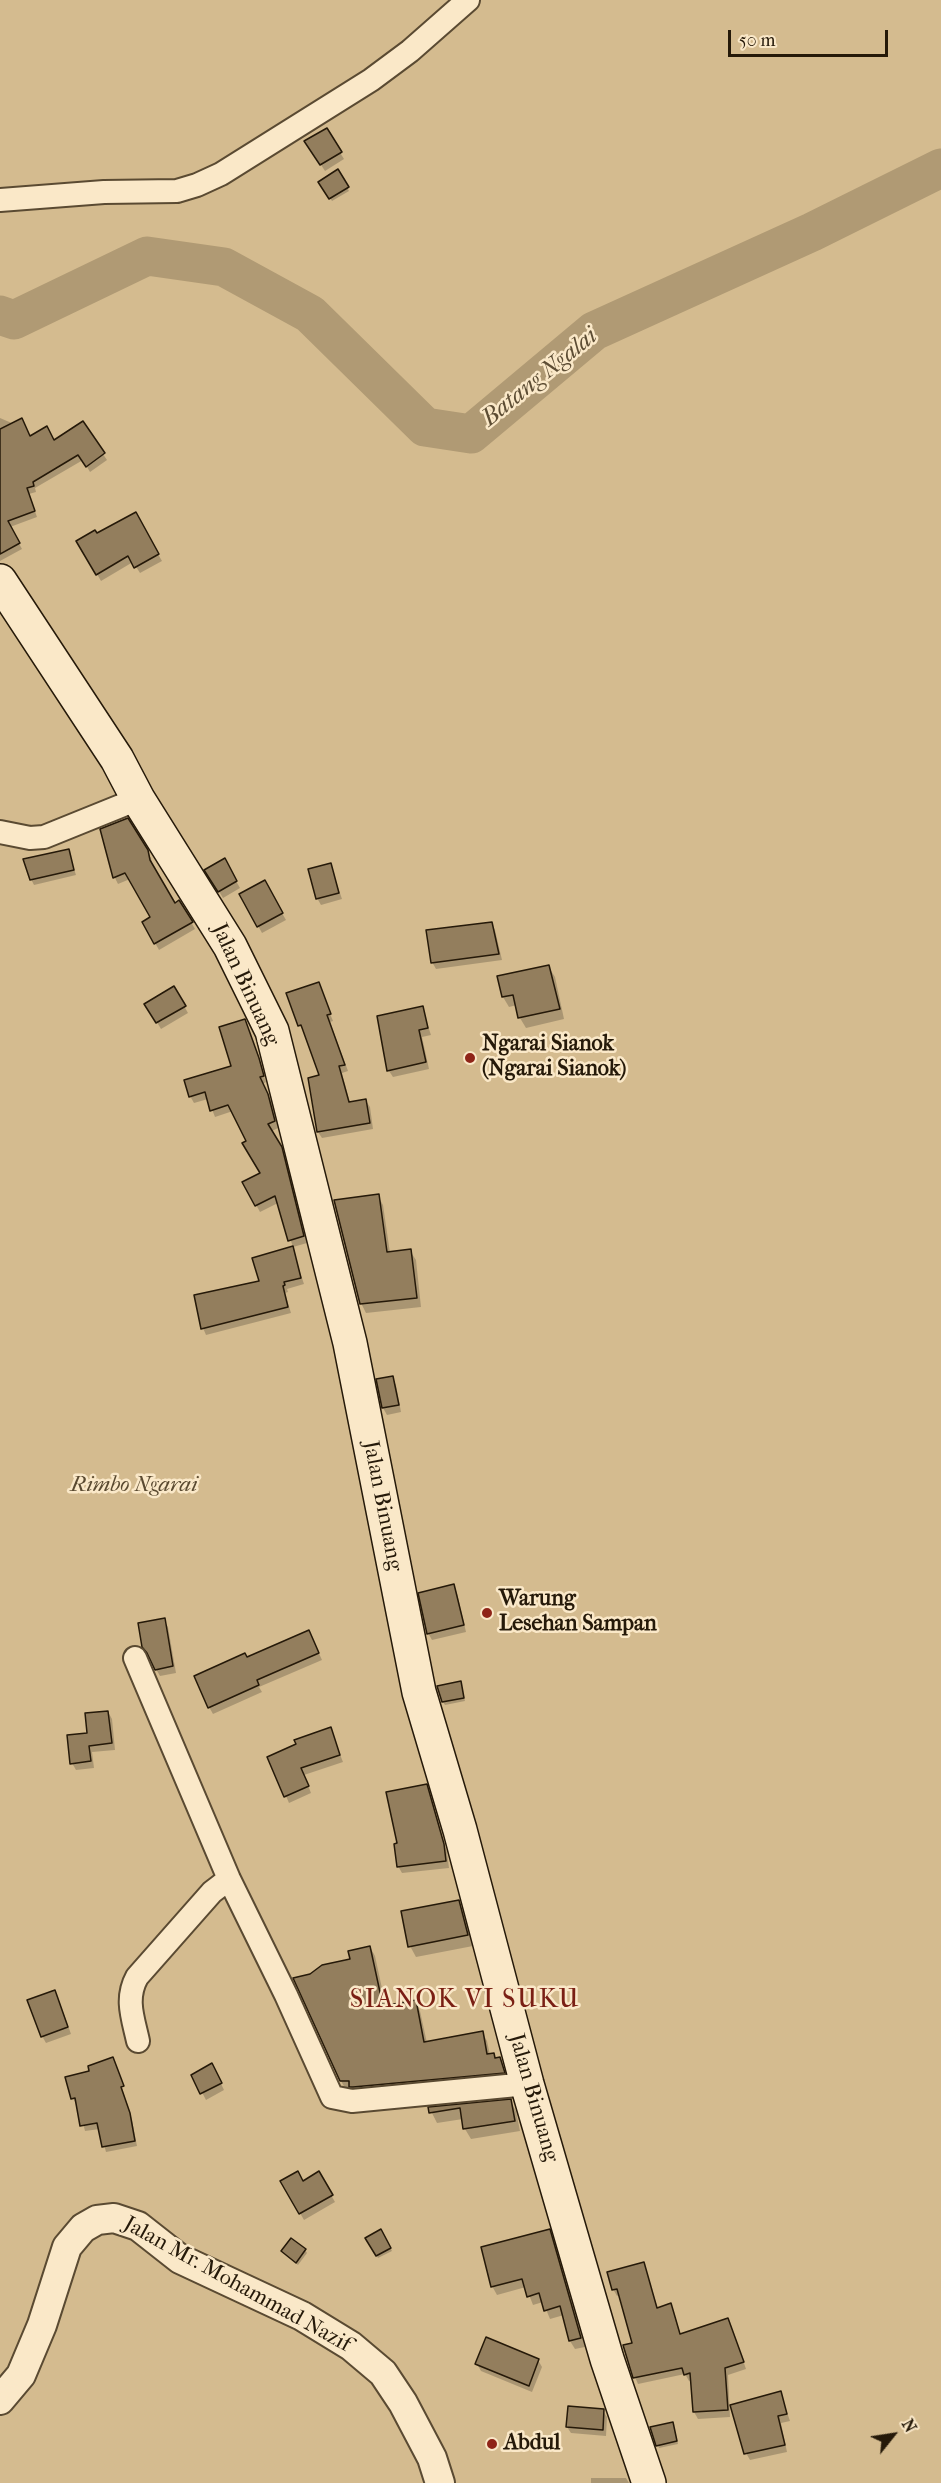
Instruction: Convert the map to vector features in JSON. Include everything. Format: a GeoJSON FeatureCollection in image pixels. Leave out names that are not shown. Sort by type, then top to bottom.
{"type":"FeatureCollection","features":[{"type":"Feature","properties":{"kind":"main road","name":"Jalan Binuang"},"geometry":{"type":"LineString","coordinates":[[0,581],[117,759],[138,799],[230,946],[272,1031],[350,1343],[419,1692],[460,1830],[527,2084],[607,2359],[649,2483]]}},
{"type":"Feature","properties":{"kind":"street"},"geometry":{"type":"LineString","coordinates":[[0,200],[104,192],[177,191],[197,185],[221,174],[371,80],[410,51],[468,0]]}},
{"type":"Feature","properties":{"kind":"street"},"geometry":{"type":"LineString","coordinates":[[0,832],[30,838],[44,837],[138,799]]}},
{"type":"Feature","properties":{"kind":"street"},"geometry":{"type":"LineString","coordinates":[[135,1658],[229,1879],[286,1995],[332,2097],[352,2101],[527,2084]]}},
{"type":"Feature","properties":{"kind":"street"},"geometry":{"type":"LineString","coordinates":[[138,2041],[130,2004],[130,1990],[137,1977],[212,1892],[229,1879]]}},
{"type":"Feature","properties":{"kind":"street","name":"Jalan Mr. Mohammad Nazif"},"geometry":{"type":"LineString","coordinates":[[0,2400],[21,2375],[42,2325],[68,2247],[83,2228],[97,2220],[114,2218],[138,2226],[180,2259],[302,2316],[351,2346],[383,2373],[403,2403],[432,2458],[440,2483]]}},
{"type":"Feature","properties":{"kind":"green space","name":"Ngarai Sianok (Ngarai Sianok)"},"geometry":{"type":"Polygon","coordinates":[[[0,0],[941,0],[941,2483],[0,2483],[0,0]]]}},
{"type":"Feature","properties":{"kind":"building"},"geometry":{"type":"Polygon","coordinates":[[[327,128],[342,152],[320,165],[304,141],[327,128]]]}},
{"type":"Feature","properties":{"kind":"building"},"geometry":{"type":"Polygon","coordinates":[[[338,169],[349,187],[329,199],[318,182],[338,169]]]}},
{"type":"Feature","properties":{"kind":"building"},"geometry":{"type":"Polygon","coordinates":[[[22,418],[30,436],[47,426],[54,440],[83,421],[105,453],[86,467],[78,455],[33,482],[34,486],[27,488],[35,511],[8,521],[20,543],[0,554],[0,429],[22,418]]]}},
{"type":"Feature","properties":{"kind":"building"},"geometry":{"type":"Polygon","coordinates":[[[136,512],[159,554],[134,568],[128,556],[96,575],[76,541],[95,530],[97,533],[136,512]]]}},
{"type":"Feature","properties":{"kind":"building"},"geometry":{"type":"Polygon","coordinates":[[[128,818],[148,850],[150,860],[175,903],[179,900],[193,922],[154,944],[142,922],[150,917],[125,873],[113,878],[100,829],[128,818]]]}},
{"type":"Feature","properties":{"kind":"building"},"geometry":{"type":"Polygon","coordinates":[[[69,849],[74,870],[30,880],[23,859],[69,849]]]}},
{"type":"Feature","properties":{"kind":"building"},"geometry":{"type":"Polygon","coordinates":[[[225,858],[237,881],[218,892],[204,870],[225,858]]]}},
{"type":"Feature","properties":{"kind":"building"},"geometry":{"type":"Polygon","coordinates":[[[331,863],[339,893],[316,899],[308,869],[331,863]]]}},
{"type":"Feature","properties":{"kind":"building"},"geometry":{"type":"Polygon","coordinates":[[[265,880],[283,913],[257,927],[239,894],[265,880]]]}},
{"type":"Feature","properties":{"kind":"building"},"geometry":{"type":"Polygon","coordinates":[[[492,922],[499,954],[431,963],[426,930],[492,922]]]}},
{"type":"Feature","properties":{"kind":"building"},"geometry":{"type":"Polygon","coordinates":[[[549,965],[560,1009],[518,1018],[513,995],[502,997],[497,976],[549,965]]]}},
{"type":"Feature","properties":{"kind":"building"},"geometry":{"type":"Polygon","coordinates":[[[319,982],[331,1014],[327,1015],[345,1065],[339,1066],[349,1102],[366,1099],[370,1123],[317,1132],[308,1078],[319,1075],[301,1025],[298,1026],[286,993],[319,982]]]}},
{"type":"Feature","properties":{"kind":"building"},"geometry":{"type":"Polygon","coordinates":[[[174,986],[186,1006],[156,1023],[144,1004],[174,986]]]}},
{"type":"Feature","properties":{"kind":"building"},"geometry":{"type":"Polygon","coordinates":[[[423,1006],[428,1028],[419,1030],[426,1062],[387,1071],[377,1016],[423,1006]]]}},
{"type":"Feature","properties":{"kind":"building"},"geometry":{"type":"Polygon","coordinates":[[[245,1019],[259,1058],[264,1076],[260,1077],[268,1094],[275,1121],[268,1124],[282,1147],[304,1236],[288,1241],[275,1196],[255,1206],[242,1182],[260,1173],[242,1143],[246,1141],[228,1105],[210,1111],[205,1092],[189,1097],[184,1080],[231,1066],[219,1027],[245,1019]]]}},
{"type":"Feature","properties":{"kind":"building"},"geometry":{"type":"Polygon","coordinates":[[[379,1194],[387,1252],[411,1249],[417,1298],[360,1304],[334,1200],[379,1194]]]}},
{"type":"Feature","properties":{"kind":"building"},"geometry":{"type":"Polygon","coordinates":[[[293,1246],[301,1278],[284,1282],[288,1307],[201,1329],[194,1295],[259,1281],[252,1258],[293,1246]]]}},
{"type":"Feature","properties":{"kind":"building"},"geometry":{"type":"Polygon","coordinates":[[[393,1376],[399,1405],[382,1408],[376,1379],[393,1376]]]}},
{"type":"Feature","properties":{"kind":"building"},"geometry":{"type":"Polygon","coordinates":[[[454,1584],[464,1625],[427,1634],[418,1593],[454,1584]]]}},
{"type":"Feature","properties":{"kind":"building"},"geometry":{"type":"Polygon","coordinates":[[[165,1618],[173,1666],[155,1670],[142,1647],[138,1623],[165,1618]]]}},
{"type":"Feature","properties":{"kind":"building"},"geometry":{"type":"Polygon","coordinates":[[[309,1630],[319,1653],[257,1680],[259,1685],[208,1708],[194,1676],[245,1653],[247,1657],[309,1630]]]}},
{"type":"Feature","properties":{"kind":"building"},"geometry":{"type":"Polygon","coordinates":[[[461,1681],[464,1698],[442,1702],[437,1686],[461,1681]]]}},
{"type":"Feature","properties":{"kind":"building"},"geometry":{"type":"Polygon","coordinates":[[[108,1711],[112,1743],[89,1746],[91,1761],[70,1764],[67,1735],[87,1733],[85,1713],[108,1711]]]}},
{"type":"Feature","properties":{"kind":"building"},"geometry":{"type":"Polygon","coordinates":[[[331,1727],[340,1755],[301,1768],[309,1786],[284,1797],[267,1757],[296,1744],[294,1740],[331,1727]]]}},
{"type":"Feature","properties":{"kind":"building"},"geometry":{"type":"Polygon","coordinates":[[[427,1784],[444,1844],[446,1861],[397,1867],[394,1844],[397,1843],[386,1792],[427,1784]]]}},
{"type":"Feature","properties":{"kind":"building"},"geometry":{"type":"Polygon","coordinates":[[[459,1900],[468,1935],[408,1947],[401,1911],[459,1900]]]}},
{"type":"Feature","properties":{"kind":"building"},"geometry":{"type":"Polygon","coordinates":[[[370,1946],[383,2006],[416,2000],[424,2042],[483,2031],[487,2054],[494,2053],[495,2058],[500,2057],[505,2073],[353,2087],[349,2087],[349,2081],[340,2081],[293,1978],[310,1974],[322,1965],[350,1959],[348,1951],[370,1946]]]}},
{"type":"Feature","properties":{"kind":"building"},"geometry":{"type":"Polygon","coordinates":[[[55,1990],[68,2027],[41,2037],[27,2000],[55,1990]]]}},
{"type":"Feature","properties":{"kind":"building"},"geometry":{"type":"Polygon","coordinates":[[[113,2057],[124,2086],[121,2087],[130,2113],[135,2141],[102,2147],[97,2123],[80,2126],[75,2098],[71,2099],[65,2077],[89,2071],[88,2066],[113,2057]]]}},
{"type":"Feature","properties":{"kind":"building"},"geometry":{"type":"Polygon","coordinates":[[[212,2063],[222,2083],[200,2094],[191,2075],[212,2063]]]}},
{"type":"Feature","properties":{"kind":"building"},"geometry":{"type":"Polygon","coordinates":[[[511,2099],[515,2121],[463,2129],[460,2108],[429,2113],[428,2107],[511,2099]]]}},
{"type":"Feature","properties":{"kind":"building"},"geometry":{"type":"Polygon","coordinates":[[[298,2171],[303,2181],[319,2171],[333,2195],[299,2214],[280,2181],[298,2171]]]}},
{"type":"Feature","properties":{"kind":"building"},"geometry":{"type":"Polygon","coordinates":[[[381,2229],[391,2248],[376,2256],[365,2238],[381,2229]]]}},
{"type":"Feature","properties":{"kind":"building"},"geometry":{"type":"Polygon","coordinates":[[[550,2229],[581,2338],[569,2341],[560,2306],[544,2311],[539,2293],[527,2297],[522,2279],[491,2287],[481,2247],[550,2229]]]}},
{"type":"Feature","properties":{"kind":"building"},"geometry":{"type":"Polygon","coordinates":[[[291,2238],[306,2249],[296,2263],[281,2251],[291,2238]]]}},
{"type":"Feature","properties":{"kind":"building"},"geometry":{"type":"Polygon","coordinates":[[[644,2262],[657,2308],[671,2303],[680,2334],[728,2318],[744,2362],[725,2368],[728,2410],[693,2412],[690,2373],[684,2375],[682,2368],[633,2378],[623,2345],[632,2343],[617,2289],[612,2290],[607,2272],[644,2262]]]}},
{"type":"Feature","properties":{"kind":"building"},"geometry":{"type":"Polygon","coordinates":[[[486,2337],[539,2359],[529,2386],[475,2364],[486,2337]]]}},
{"type":"Feature","properties":{"kind":"building"},"geometry":{"type":"Polygon","coordinates":[[[781,2391],[787,2414],[778,2416],[785,2445],[744,2454],[730,2405],[781,2391]]]}},
{"type":"Feature","properties":{"kind":"building"},"geometry":{"type":"Polygon","coordinates":[[[568,2406],[604,2409],[603,2430],[566,2427],[568,2406]]]}},
{"type":"Feature","properties":{"kind":"building"},"geometry":{"type":"Polygon","coordinates":[[[673,2422],[677,2441],[656,2446],[650,2427],[673,2422]]]}},
{"type":"Feature","properties":{"kind":"waterway","name":"Batang Ngalai"},"geometry":{"type":"LineString","coordinates":[[0,315],[14,320],[147,256],[224,267],[310,314],[425,427],[471,434],[594,331],[812,232],[941,168]]}},
{"type":"Feature","properties":{"kind":"place","name":"Ngarai Sianok (Ngarai Sianok)"},"geometry":{"type":"Point","coordinates":[470,1058]}},
{"type":"Feature","properties":{"kind":"place","name":"Warung Lesehan Sampan"},"geometry":{"type":"Point","coordinates":[487,1613]}},
{"type":"Feature","properties":{"kind":"place","name":"Abdul"},"geometry":{"type":"Point","coordinates":[492,2444]}},
{"type":"Feature","properties":{"kind":"district","name":"SIANOK VI SUKU"},"geometry":{"type":"Point","coordinates":[465,2001]}},
{"type":"Feature","properties":{"kind":"park label","name":"Rimbo Ngarai"},"geometry":{"type":"Point","coordinates":[134,1486]}}]}
